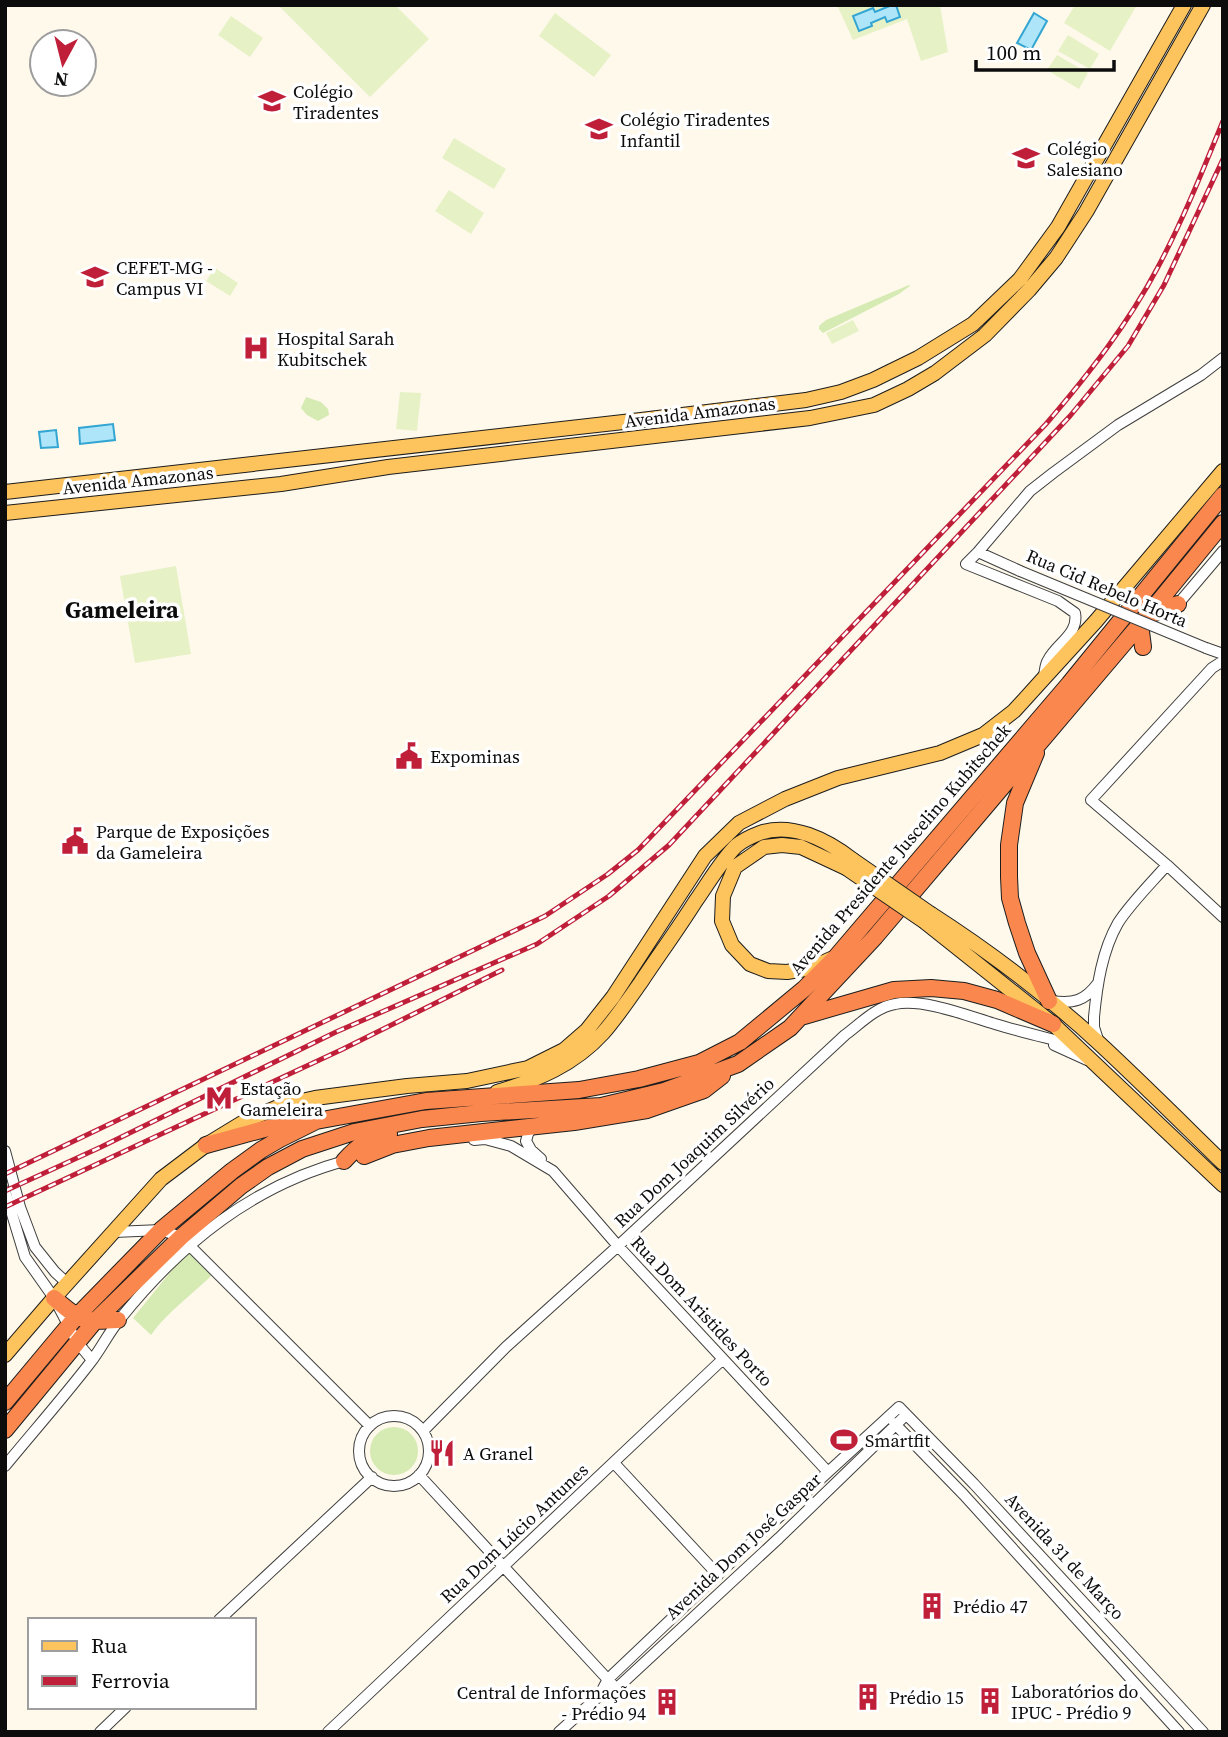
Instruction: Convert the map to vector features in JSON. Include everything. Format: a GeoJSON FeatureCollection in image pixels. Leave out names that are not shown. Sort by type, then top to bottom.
{"type":"FeatureCollection","features":[{"type":"Feature","properties":{"kind":"highway","name":"Avenida Presidente Juscelino Kubitschek"},"geometry":{"type":"LineString","coordinates":[[5,1430],[95,1321],[186,1240],[241,1185],[302,1149],[354,1132],[480,1105],[639,1079],[699,1063],[740,1042],[804,989],[836,957],[1069,684],[1223,495]]}},
{"type":"Feature","properties":{"kind":"highway","name":"Avenida Presidente Juscelino Kubitschek"},"geometry":{"type":"LineString","coordinates":[[8,1398],[72,1321],[161,1230],[261,1150],[316,1121],[426,1101],[480,1105],[601,1106],[664,1091],[738,1064],[790,1028],[876,936],[1223,523]]}},
{"type":"Feature","properties":{"kind":"highway"},"geometry":{"type":"LineString","coordinates":[[1143,647],[1144,620],[1178,604]]}},
{"type":"Feature","properties":{"kind":"highway"},"geometry":{"type":"LineString","coordinates":[[1042,738],[1015,803],[1009,845],[1009,877],[1010,898],[1017,923],[1027,953],[1049,1001]]}},
{"type":"Feature","properties":{"kind":"highway"},"geometry":{"type":"LineString","coordinates":[[802,1017],[894,990],[932,988],[964,991],[997,1000],[1053,1024]]}},
{"type":"Feature","properties":{"kind":"highway"},"geometry":{"type":"LineString","coordinates":[[364,1156],[392,1145],[429,1138],[575,1122],[647,1110],[704,1090],[738,1064]]}},
{"type":"Feature","properties":{"kind":"highway"},"geometry":{"type":"LineString","coordinates":[[480,1105],[536,1120],[575,1122]]}},
{"type":"Feature","properties":{"kind":"highway"},"geometry":{"type":"LineString","coordinates":[[344,1161],[365,1142],[404,1129],[422,1119]]}},
{"type":"Feature","properties":{"kind":"highway"},"geometry":{"type":"LineString","coordinates":[[206,1145],[268,1128],[316,1121]]}},
{"type":"Feature","properties":{"kind":"highway"},"geometry":{"type":"LineString","coordinates":[[54,1297],[72,1321],[118,1320]]}},
{"type":"Feature","properties":{"kind":"main road","name":"Avenida Amazonas"},"geometry":{"type":"LineString","coordinates":[[5,492],[806,400],[841,392],[873,380],[918,358],[973,324],[1020,279],[1058,227],[1184,5]]}},
{"type":"Feature","properties":{"kind":"main road","name":"Avenida Amazonas"},"geometry":{"type":"LineString","coordinates":[[5,513],[281,484],[388,467],[810,418],[874,405],[934,373],[985,335],[1056,258],[1111,169],[1203,5]]}},
{"type":"Feature","properties":{"kind":"main road","name":"Avenida Presidente Juscelino Kubitschek"},"geometry":{"type":"LineString","coordinates":[[5,1355],[161,1179],[206,1145],[247,1120],[283,1105],[315,1098],[393,1087],[467,1082],[528,1068],[564,1050],[587,1030],[613,997],[705,856],[739,822],[785,799],[838,778],[940,753],[983,735],[1014,711],[1094,624],[1223,471]]}},
{"type":"Feature","properties":{"kind":"main road"},"geometry":{"type":"LineString","coordinates":[[480,1105],[560,1068],[582,1053],[603,1033],[621,1010],[722,863],[738,845],[759,834],[778,829],[813,836],[834,845],[850,864],[928,918],[1053,1024],[1223,1185]]}},
{"type":"Feature","properties":{"kind":"main road"},"geometry":{"type":"LineString","coordinates":[[836,957],[811,968],[787,972],[768,971],[750,964],[732,946],[722,921],[723,896],[735,867],[764,847],[801,847],[850,864]]}},
{"type":"Feature","properties":{"kind":"main road"},"geometry":{"type":"LineString","coordinates":[[928,918],[976,943],[1049,1001],[1099,1043],[1223,1163]]}},
{"type":"Feature","properties":{"kind":"main road"},"geometry":{"type":"LineString","coordinates":[[1076,1045],[1088,1046],[1123,1066]]}},
{"type":"Feature","properties":{"kind":"street"},"geometry":{"type":"LineString","coordinates":[[978,552],[1030,491],[1118,425],[1201,375],[1223,358]]}},
{"type":"Feature","properties":{"kind":"street"},"geometry":{"type":"LineString","coordinates":[[1178,604],[1223,551]]}},
{"type":"Feature","properties":{"kind":"street","name":"Rua Cid Rebelo Horta"},"geometry":{"type":"LineString","coordinates":[[1044,678],[1047,661],[1071,633],[1077,621],[1075,613],[1058,601],[966,564],[978,552],[1223,654]]}},
{"type":"Feature","properties":{"kind":"street"},"geometry":{"type":"LineString","coordinates":[[1223,662],[1212,668],[1091,800],[1223,917]]}},
{"type":"Feature","properties":{"kind":"street"},"geometry":{"type":"LineString","coordinates":[[1099,1043],[1094,1017],[1109,940],[1120,920],[1167,865]]}},
{"type":"Feature","properties":{"kind":"street"},"geometry":{"type":"LineString","coordinates":[[1049,1001],[1072,1002],[1081,999],[1090,994],[1099,981]]}},
{"type":"Feature","properties":{"kind":"street","name":"Rua Dom Joaquim Silvério"},"geometry":{"type":"LineString","coordinates":[[423,1431],[506,1348],[845,1035],[877,1011],[894,1004],[913,1002],[1076,1045]]}},
{"type":"Feature","properties":{"kind":"street","name":"Rua Dom Joaquim Silvério"},"geometry":{"type":"LineString","coordinates":[[1029,1034],[1096,1064]]}},
{"type":"Feature","properties":{"kind":"street","name":"Rua Dom Aristides Porto"},"geometry":{"type":"LineString","coordinates":[[533,1127],[526,1142],[531,1150],[828,1472]]}},
{"type":"Feature","properties":{"kind":"street","name":"Avenida Presidente Juscelino Kubitschek"},"geometry":{"type":"LineString","coordinates":[[5,1466],[92,1360],[118,1320],[186,1240],[264,1192],[298,1176],[344,1161],[439,1143],[485,1139],[502,1144]]}},
{"type":"Feature","properties":{"kind":"street","name":"Rua Dom Aristides Porto"},"geometry":{"type":"LineString","coordinates":[[502,1144],[511,1146],[553,1171]]}},
{"type":"Feature","properties":{"kind":"street"},"geometry":{"type":"LineString","coordinates":[[5,1151],[35,1247],[67,1283]]}},
{"type":"Feature","properties":{"kind":"street"},"geometry":{"type":"LineString","coordinates":[[5,1191],[24,1257],[54,1297]]}},
{"type":"Feature","properties":{"kind":"street"},"geometry":{"type":"LineString","coordinates":[[114,1231],[161,1230],[186,1240],[370,1426]]}},
{"type":"Feature","properties":{"kind":"street"},"geometry":{"type":"LineString","coordinates":[[72,1321],[77,1342],[92,1360]]}},
{"type":"Feature","properties":{"kind":"street","name":"Rua Dom Lúcio Antunes"},"geometry":{"type":"LineString","coordinates":[[328,1732],[723,1359]]}},
{"type":"Feature","properties":{"kind":"street","name":"Avenida Dom José Gaspar"},"geometry":{"type":"LineString","coordinates":[[559,1732],[599,1696],[616,1689],[779,1538],[903,1411]]}},
{"type":"Feature","properties":{"kind":"street","name":"Avenida 31 de Março"},"geometry":{"type":"LineString","coordinates":[[903,1411],[990,1501],[1203,1732]]}},
{"type":"Feature","properties":{"kind":"street"},"geometry":{"type":"LineString","coordinates":[[387,1416],[398,1416],[408,1419],[423,1431],[429,1454],[426,1465],[411,1481],[401,1485],[381,1483],[364,1469],[359,1446],[363,1435],[378,1420],[387,1416]]}},
{"type":"Feature","properties":{"kind":"street","name":"Avenida Dom José Gaspar"},"geometry":{"type":"LineString","coordinates":[[599,1696],[608,1679],[718,1575],[828,1472],[892,1421]]}},
{"type":"Feature","properties":{"kind":"street","name":"Avenida 31 de Março"},"geometry":{"type":"LineString","coordinates":[[892,1421],[964,1495],[1179,1732]]}},
{"type":"Feature","properties":{"kind":"street"},"geometry":{"type":"LineString","coordinates":[[614,1463],[718,1575]]}},
{"type":"Feature","properties":{"kind":"street"},"geometry":{"type":"LineString","coordinates":[[419,1475],[616,1689]]}},
{"type":"Feature","properties":{"kind":"street"},"geometry":{"type":"LineString","coordinates":[[221,1618],[372,1477]]}},
{"type":"Feature","properties":{"kind":"street"},"geometry":{"type":"LineString","coordinates":[[100,1732],[124,1709]]}},
{"type":"Feature","properties":{"kind":"green space"},"geometry":{"type":"Polygon","coordinates":[[[278,5],[395,5],[429,39],[370,97],[278,5]]]}},
{"type":"Feature","properties":{"kind":"green space"},"geometry":{"type":"Polygon","coordinates":[[[837,5],[940,5],[948,52],[921,61],[907,19],[853,40],[837,5]]]}},
{"type":"Feature","properties":{"kind":"green space"},"geometry":{"type":"Polygon","coordinates":[[[1075,5],[1137,5],[1110,51],[1064,23],[1075,5]]]}},
{"type":"Feature","properties":{"kind":"green space"},"geometry":{"type":"Polygon","coordinates":[[[555,13],[611,55],[594,77],[539,36],[555,13]]]}},
{"type":"Feature","properties":{"kind":"green space"},"geometry":{"type":"Polygon","coordinates":[[[231,16],[263,38],[250,57],[218,35],[231,16]]]}},
{"type":"Feature","properties":{"kind":"green space"},"geometry":{"type":"Polygon","coordinates":[[[1068,35],[1099,54],[1090,69],[1058,51],[1068,35]]]}},
{"type":"Feature","properties":{"kind":"green space"},"geometry":{"type":"Polygon","coordinates":[[[1057,55],[1088,73],[1079,89],[1047,70],[1057,55]]]}},
{"type":"Feature","properties":{"kind":"green space"},"geometry":{"type":"Polygon","coordinates":[[[454,138],[506,169],[494,189],[442,158],[454,138]]]}},
{"type":"Feature","properties":{"kind":"green space"},"geometry":{"type":"Polygon","coordinates":[[[449,190],[484,213],[471,234],[435,211],[449,190]]]}},
{"type":"Feature","properties":{"kind":"green space"},"geometry":{"type":"Polygon","coordinates":[[[215,268],[238,283],[230,296],[206,281],[215,268]]]}},
{"type":"Feature","properties":{"kind":"green space"},"geometry":{"type":"Polygon","coordinates":[[[909,285],[899,294],[823,333],[819,329],[826,320],[909,285]]]}},
{"type":"Feature","properties":{"kind":"green space"},"geometry":{"type":"Polygon","coordinates":[[[853,320],[859,331],[832,344],[826,333],[853,320]]]}},
{"type":"Feature","properties":{"kind":"green space"},"geometry":{"type":"Polygon","coordinates":[[[400,392],[421,393],[417,431],[396,429],[400,392]]]}},
{"type":"Feature","properties":{"kind":"green space"},"geometry":{"type":"Polygon","coordinates":[[[306,397],[321,402],[328,409],[329,415],[318,421],[307,415],[301,408],[306,397]]]}},
{"type":"Feature","properties":{"kind":"green space"},"geometry":{"type":"Polygon","coordinates":[[[176,566],[191,654],[135,663],[120,576],[176,566]]]}},
{"type":"Feature","properties":{"kind":"green space"},"geometry":{"type":"Polygon","coordinates":[[[189,1249],[213,1274],[151,1335],[133,1318],[189,1249]]]}},
{"type":"Feature","properties":{"kind":"green space"},"geometry":{"type":"Polygon","coordinates":[[[394,1427],[411,1434],[418,1451],[411,1468],[394,1475],[377,1468],[370,1451],[377,1434],[394,1427]]]}},
{"type":"Feature","properties":{"kind":"water"},"geometry":{"type":"Polygon","coordinates":[[[896,5],[900,17],[887,22],[885,17],[859,31],[853,16],[873,8],[875,12],[896,5]]]}},
{"type":"Feature","properties":{"kind":"water"},"geometry":{"type":"Polygon","coordinates":[[[1034,13],[1047,21],[1031,50],[1017,43],[1034,13]]]}},
{"type":"Feature","properties":{"kind":"water"},"geometry":{"type":"Polygon","coordinates":[[[113,424],[115,440],[80,444],[79,428],[113,424]]]}},
{"type":"Feature","properties":{"kind":"water"},"geometry":{"type":"Polygon","coordinates":[[[56,430],[58,447],[41,448],[39,432],[56,430]]]}},
{"type":"Feature","properties":{"kind":"railway"},"geometry":{"type":"LineString","coordinates":[[5,1174],[545,916],[608,874],[638,850],[1046,424],[1077,387],[1120,329],[1158,267],[1223,121]]}},
{"type":"Feature","properties":{"kind":"railway"},"geometry":{"type":"LineString","coordinates":[[5,1191],[336,1032],[537,944],[609,896],[669,845],[1070,416],[1128,346],[1164,285],[1223,159]]}},
{"type":"Feature","properties":{"kind":"railway"},"geometry":{"type":"LineString","coordinates":[[5,1207],[343,1049],[502,970]]}},
{"type":"Feature","properties":{"kind":"place","name":"Colégio Tiradentes"},"geometry":{"type":"Point","coordinates":[272,101]}},
{"type":"Feature","properties":{"kind":"place","name":"Colégio Tiradentes Infantil"},"geometry":{"type":"Point","coordinates":[599,129]}},
{"type":"Feature","properties":{"kind":"place","name":"Colégio Salesiano"},"geometry":{"type":"Point","coordinates":[1026,158]}},
{"type":"Feature","properties":{"kind":"place","name":"CEFET-MG - Campus VI"},"geometry":{"type":"Point","coordinates":[95,277]}},
{"type":"Feature","properties":{"kind":"place","name":"Hospital Sarah Kubitschek"},"geometry":{"type":"Point","coordinates":[256,348]}},
{"type":"Feature","properties":{"kind":"place","name":"Expominas"},"geometry":{"type":"Point","coordinates":[409,756]}},
{"type":"Feature","properties":{"kind":"place","name":"Parque de Exposições da Gameleira"},"geometry":{"type":"Point","coordinates":[75,841]}},
{"type":"Feature","properties":{"kind":"place","name":"Estação Gameleira"},"geometry":{"type":"Point","coordinates":[219,1098]}},
{"type":"Feature","properties":{"kind":"place","name":"Smartfit"},"geometry":{"type":"Point","coordinates":[844,1440]}},
{"type":"Feature","properties":{"kind":"place","name":"A Granel"},"geometry":{"type":"Point","coordinates":[442,1453]}},
{"type":"Feature","properties":{"kind":"place","name":"Prédio 47"},"geometry":{"type":"Point","coordinates":[932,1606]}},
{"type":"Feature","properties":{"kind":"place","name":"Prédio 15"},"geometry":{"type":"Point","coordinates":[868,1697]}},
{"type":"Feature","properties":{"kind":"place","name":"Laboratórios do IPUC - Prédio 9"},"geometry":{"type":"Point","coordinates":[990,1701]}},
{"type":"Feature","properties":{"kind":"place","name":"Central de Informações - Prédio 94"},"geometry":{"type":"Point","coordinates":[667,1702]}},
{"type":"Feature","properties":{"kind":"district","name":"Gameleira"},"geometry":{"type":"Point","coordinates":[122,609]}}]}
